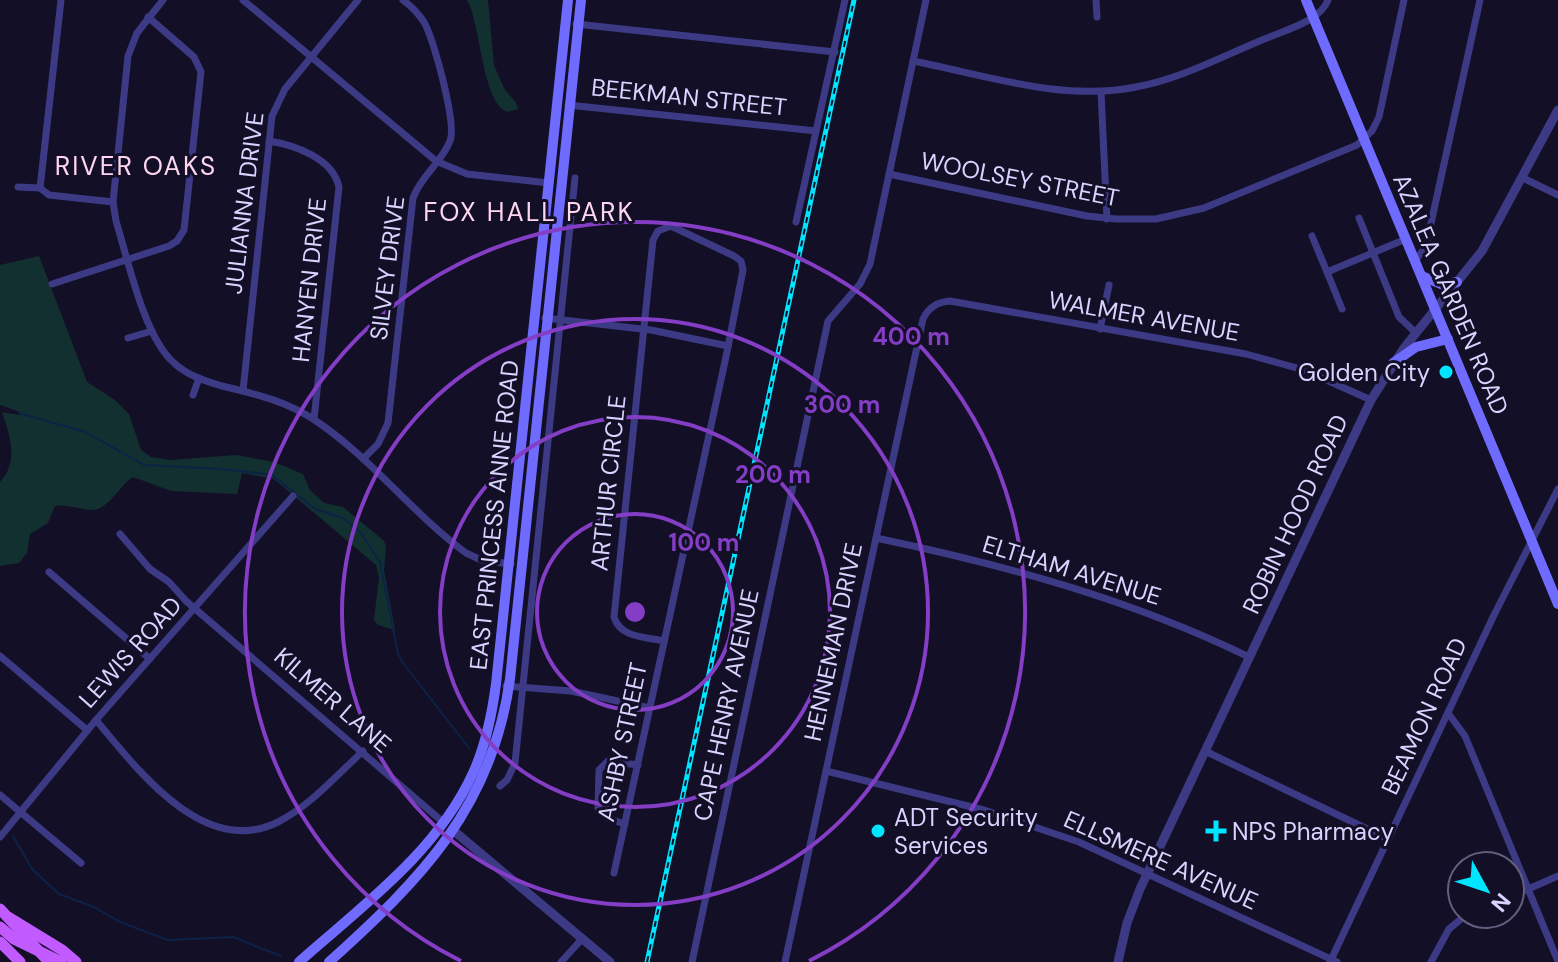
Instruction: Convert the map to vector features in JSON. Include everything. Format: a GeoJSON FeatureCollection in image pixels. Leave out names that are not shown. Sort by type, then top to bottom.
{"type":"FeatureCollection","features":[{"type":"Feature","properties":{"kind":"main road","name":"EAST PRINCESS ANNE ROAD"},"geometry":{"type":"LineString","coordinates":[[449,826],[480,754],[496,684],[568,0]]}},
{"type":"Feature","properties":{"kind":"main road","name":"EAST PRINCESS ANNE ROAD"},"geometry":{"type":"LineString","coordinates":[[299,962],[393,879],[430,839],[465,815],[494,749],[509,687],[581,0]]}},
{"type":"Feature","properties":{"kind":"main road","name":"AZALEA GARDEN ROAD"},"geometry":{"type":"LineString","coordinates":[[1306,0],[1558,604]]}},
{"type":"Feature","properties":{"kind":"main road"},"geometry":{"type":"LineString","coordinates":[[1421,276],[1443,285],[1457,282]]}},
{"type":"Feature","properties":{"kind":"main road"},"geometry":{"type":"LineString","coordinates":[[1393,363],[1416,347],[1448,339]]}},
{"type":"Feature","properties":{"kind":"main road"},"geometry":{"type":"LineString","coordinates":[[329,962],[374,921],[442,847],[449,826]]}},
{"type":"Feature","properties":{"kind":"main road"},"geometry":{"type":"LineString","coordinates":[[3,917],[11,938],[61,962]]}},
{"type":"Feature","properties":{"kind":"main road"},"geometry":{"type":"LineString","coordinates":[[3,917],[62,950],[76,962]]}},
{"type":"Feature","properties":{"kind":"main road"},"geometry":{"type":"LineString","coordinates":[[0,942],[20,962]]}},
{"type":"Feature","properties":{"kind":"main road"},"geometry":{"type":"LineString","coordinates":[[39,950],[49,962]]}},
{"type":"Feature","properties":{"kind":"street"},"geometry":{"type":"LineString","coordinates":[[40,188],[61,0]]}},
{"type":"Feature","properties":{"kind":"street"},"geometry":{"type":"LineString","coordinates":[[163,0],[137,33],[128,56],[113,202],[116,221],[152,331],[169,359],[199,378],[286,405],[314,419],[466,553],[481,560],[522,565]]}},
{"type":"Feature","properties":{"kind":"street"},"geometry":{"type":"LineString","coordinates":[[243,0],[436,161],[467,174],[549,183]]}},
{"type":"Feature","properties":{"kind":"street","name":"JULIANNA DRIVE"},"geometry":{"type":"LineString","coordinates":[[243,391],[272,116],[280,96],[358,0]]}},
{"type":"Feature","properties":{"kind":"street","name":"SILVEY DRIVE"},"geometry":{"type":"LineString","coordinates":[[363,459],[382,438],[388,423],[411,207],[416,188],[450,143],[453,122],[428,30],[418,13],[403,0]]}},
{"type":"Feature","properties":{"kind":"street"},"geometry":{"type":"LineString","coordinates":[[796,222],[845,0]]}},
{"type":"Feature","properties":{"kind":"street","name":"CAPE HENRY AVENUE"},"geometry":{"type":"LineString","coordinates":[[692,962],[828,321],[866,273],[926,0]]}},
{"type":"Feature","properties":{"kind":"street"},"geometry":{"type":"LineString","coordinates":[[1096,0],[1097,17]]}},
{"type":"Feature","properties":{"kind":"street"},"geometry":{"type":"LineString","coordinates":[[913,61],[1037,87],[1101,92],[1136,88],[1166,79],[1313,17],[1325,8],[1328,0]]}},
{"type":"Feature","properties":{"kind":"street"},"geometry":{"type":"LineString","coordinates":[[1364,140],[1379,117],[1404,0]]}},
{"type":"Feature","properties":{"kind":"street"},"geometry":{"type":"LineString","coordinates":[[1415,261],[1426,246],[1480,0]]}},
{"type":"Feature","properties":{"kind":"street"},"geometry":{"type":"LineString","coordinates":[[52,284],[172,244],[184,230],[200,67],[194,57],[148,17]]}},
{"type":"Feature","properties":{"kind":"street"},"geometry":{"type":"LineString","coordinates":[[566,23],[835,52]]}},
{"type":"Feature","properties":{"kind":"street"},"geometry":{"type":"LineString","coordinates":[[1101,92],[1107,219]]}},
{"type":"Feature","properties":{"kind":"street","name":"BEEKMAN STREET"},"geometry":{"type":"LineString","coordinates":[[557,103],[816,131]]}},
{"type":"Feature","properties":{"kind":"street","name":"ROBIN HOOD ROAD"},"geometry":{"type":"LineString","coordinates":[[1118,962],[1132,907],[1147,873],[1371,400],[1393,363],[1482,251],[1558,110]]}},
{"type":"Feature","properties":{"kind":"street","name":"WOOLSEY STREET"},"geometry":{"type":"LineString","coordinates":[[889,174],[1107,219],[1156,219],[1195,211],[1275,180],[1364,140]]}},
{"type":"Feature","properties":{"kind":"street","name":"HANYEN DRIVE"},"geometry":{"type":"LineString","coordinates":[[269,141],[291,145],[310,154],[334,174],[339,187],[314,419]]}},
{"type":"Feature","properties":{"kind":"street"},"geometry":{"type":"LineString","coordinates":[[500,786],[513,772],[515,763],[575,178]]}},
{"type":"Feature","properties":{"kind":"street"},"geometry":{"type":"LineString","coordinates":[[1523,178],[1558,195]]}},
{"type":"Feature","properties":{"kind":"street"},"geometry":{"type":"LineString","coordinates":[[18,187],[40,188],[49,195],[113,202]]}},
{"type":"Feature","properties":{"kind":"street"},"geometry":{"type":"LineString","coordinates":[[1359,218],[1399,317],[1416,333]]}},
{"type":"Feature","properties":{"kind":"street","name":"ARTHUR CIRCLE"},"geometry":{"type":"LineString","coordinates":[[664,641],[626,633],[618,627],[614,617],[653,240],[658,231],[671,226],[737,258],[743,270],[739,291]]}},
{"type":"Feature","properties":{"kind":"street"},"geometry":{"type":"LineString","coordinates":[[1312,236],[1342,309]]}},
{"type":"Feature","properties":{"kind":"street"},"geometry":{"type":"LineString","coordinates":[[1327,272],[1406,239]]}},
{"type":"Feature","properties":{"kind":"street"},"geometry":{"type":"LineString","coordinates":[[1100,329],[1109,285]]}},
{"type":"Feature","properties":{"kind":"street","name":"ASHBY STREET"},"geometry":{"type":"LineString","coordinates":[[614,873],[739,291]]}},
{"type":"Feature","properties":{"kind":"street","name":"WALMER AVENUE"},"geometry":{"type":"LineString","coordinates":[[920,331],[929,309],[950,301],[1275,361],[1326,379],[1371,400]]}},
{"type":"Feature","properties":{"kind":"street"},"geometry":{"type":"LineString","coordinates":[[535,317],[645,329],[728,346]]}},
{"type":"Feature","properties":{"kind":"street"},"geometry":{"type":"LineString","coordinates":[[128,338],[152,331]]}},
{"type":"Feature","properties":{"kind":"street","name":"HENNEMAN DRIVE"},"geometry":{"type":"LineString","coordinates":[[785,962],[920,331]]}},
{"type":"Feature","properties":{"kind":"street"},"geometry":{"type":"LineString","coordinates":[[193,395],[199,378]]}},
{"type":"Feature","properties":{"kind":"street","name":"BEAMON ROAD"},"geometry":{"type":"LineString","coordinates":[[1333,961],[1448,713],[1558,489]]}},
{"type":"Feature","properties":{"kind":"street","name":"LEWIS ROAD"},"geometry":{"type":"LineString","coordinates":[[0,837],[87,730],[293,496]]}},
{"type":"Feature","properties":{"kind":"street","name":"KILMER LANE"},"geometry":{"type":"LineString","coordinates":[[120,534],[150,569],[169,582],[186,601],[610,962]]}},
{"type":"Feature","properties":{"kind":"street","name":"ELTHAM AVENUE"},"geometry":{"type":"LineString","coordinates":[[876,538],[1049,579],[1160,618],[1249,657]]}},
{"type":"Feature","properties":{"kind":"street"},"geometry":{"type":"LineString","coordinates":[[49,572],[150,659]]}},
{"type":"Feature","properties":{"kind":"street"},"geometry":{"type":"LineString","coordinates":[[0,656],[87,730]]}},
{"type":"Feature","properties":{"kind":"street"},"geometry":{"type":"LineString","coordinates":[[496,684],[571,691],[650,708]]}},
{"type":"Feature","properties":{"kind":"street"},"geometry":{"type":"LineString","coordinates":[[1448,713],[1465,736],[1557,959]]}},
{"type":"Feature","properties":{"kind":"street"},"geometry":{"type":"LineString","coordinates":[[96,720],[132,763],[167,797],[202,821],[233,830],[260,829],[291,815],[363,751]]}},
{"type":"Feature","properties":{"kind":"street"},"geometry":{"type":"LineString","coordinates":[[1205,751],[1388,839]]}},
{"type":"Feature","properties":{"kind":"street"},"geometry":{"type":"LineString","coordinates":[[625,824],[609,819],[598,808],[599,770],[608,761],[638,765]]}},
{"type":"Feature","properties":{"kind":"street","name":"ELLSMERE AVENUE"},"geometry":{"type":"LineString","coordinates":[[826,771],[932,795],[1013,818],[1079,842],[1333,961]]}},
{"type":"Feature","properties":{"kind":"street"},"geometry":{"type":"LineString","coordinates":[[0,795],[81,863]]}},
{"type":"Feature","properties":{"kind":"street"},"geometry":{"type":"LineString","coordinates":[[1528,889],[1558,876]]}},
{"type":"Feature","properties":{"kind":"street"},"geometry":{"type":"LineString","coordinates":[[1431,962],[1448,930]]}},
{"type":"Feature","properties":{"kind":"street"},"geometry":{"type":"LineString","coordinates":[[561,962],[581,940]]}},
{"type":"Feature","properties":{"kind":"green space"},"geometry":{"type":"Polygon","coordinates":[[[467,0],[488,0],[494,65],[518,109],[507,112],[492,94],[467,0]]]}},
{"type":"Feature","properties":{"kind":"green space"},"geometry":{"type":"Polygon","coordinates":[[[39,256],[87,382],[115,400],[129,414],[141,450],[151,457],[170,460],[236,455],[274,462],[303,474],[310,490],[324,503],[343,507],[386,545],[384,570],[395,630],[378,625],[374,620],[379,577],[376,565],[274,479],[242,473],[237,494],[171,491],[133,477],[99,509],[55,506],[48,523],[30,534],[27,553],[19,563],[0,566],[0,482],[11,457],[10,439],[2,412],[19,415],[20,412],[0,405],[0,265],[39,256]]]}},
{"type":"Feature","properties":{"kind":"waterway"},"geometry":{"type":"LineString","coordinates":[[19,413],[85,432],[144,465],[272,475],[315,509],[343,518],[361,533],[380,562],[398,654],[469,748]]}},
{"type":"Feature","properties":{"kind":"waterway"},"geometry":{"type":"LineString","coordinates":[[13,836],[32,869],[59,894],[94,907],[120,922],[168,940],[233,937],[281,956]]}},
{"type":"Feature","properties":{"kind":"railway"},"geometry":{"type":"LineString","coordinates":[[647,962],[854,0]]}},
{"type":"Feature","properties":{"kind":"place","name":"Golden City"},"geometry":{"type":"Point","coordinates":[1446,372]}},
{"type":"Feature","properties":{"kind":"place","name":"ADT Security Services"},"geometry":{"type":"Point","coordinates":[878,831]}},
{"type":"Feature","properties":{"kind":"place","name":"NPS Pharmacy"},"geometry":{"type":"Point","coordinates":[1216,831]}},
{"type":"Feature","properties":{"kind":"district","name":"RIVER OAKS"},"geometry":{"type":"Point","coordinates":[136,166]}},
{"type":"Feature","properties":{"kind":"district","name":"FOX HALL PARK"},"geometry":{"type":"Point","coordinates":[529,212]}}]}
